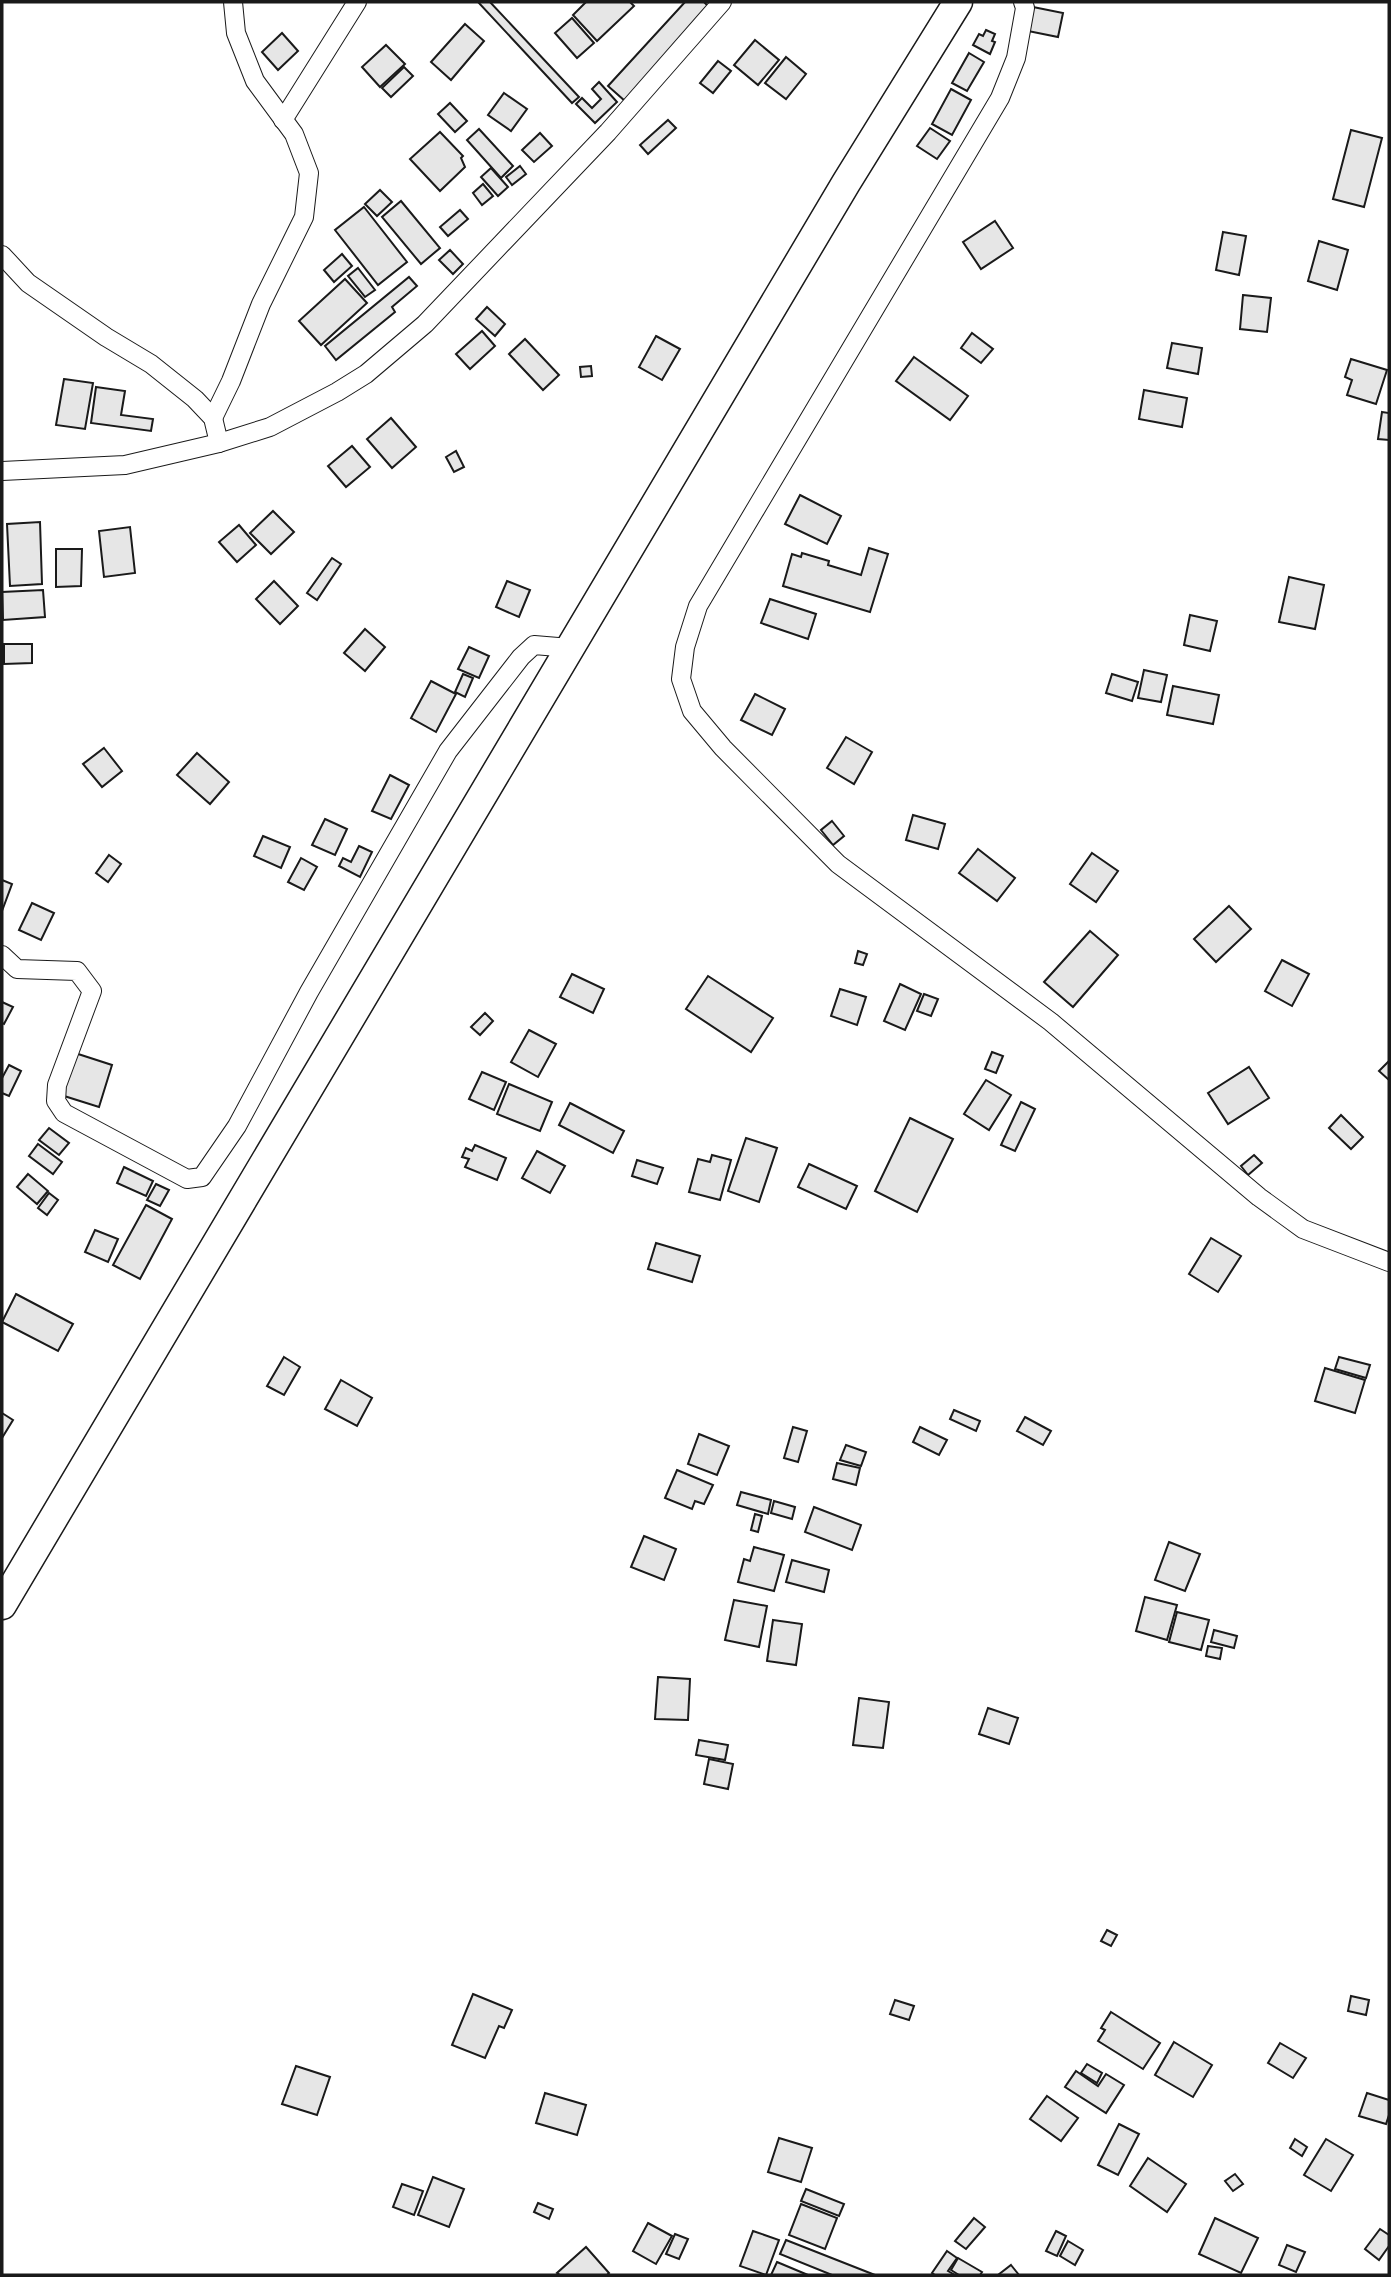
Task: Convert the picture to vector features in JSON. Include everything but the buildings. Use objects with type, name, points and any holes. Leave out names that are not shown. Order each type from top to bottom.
[{"type":"main road","points":[[2,1605],[846,183],[958,2]]},
{"type":"street","points":[[213,418],[231,381],[261,304],[304,217],[309,173],[294,134],[255,81],[236,33],[233,2]]},
{"type":"street","points":[[283,120],[357,2]]},
{"type":"street","points":[[2,471],[125,465],[219,443],[270,427],[366,374],[425,324],[608,132],[722,2]]},
{"type":"street","points":[[1023,2],[1025,8],[1017,58],[1000,98],[698,606],[685,647],[681,679],[692,710],[723,748],[838,864],[1051,1022],[1259,1197],[1303,1229],[1389,1262]]},
{"type":"street","points":[[2,255],[28,283],[167,375],[195,399],[213,418],[219,443]]},
{"type":"street","points":[[2,955],[17,970],[77,971],[92,991],[57,1085],[56,1101],[64,1113],[187,1179],[202,1177],[237,1126],[309,992],[447,751],[520,657],[534,645],[570,648]]}]
